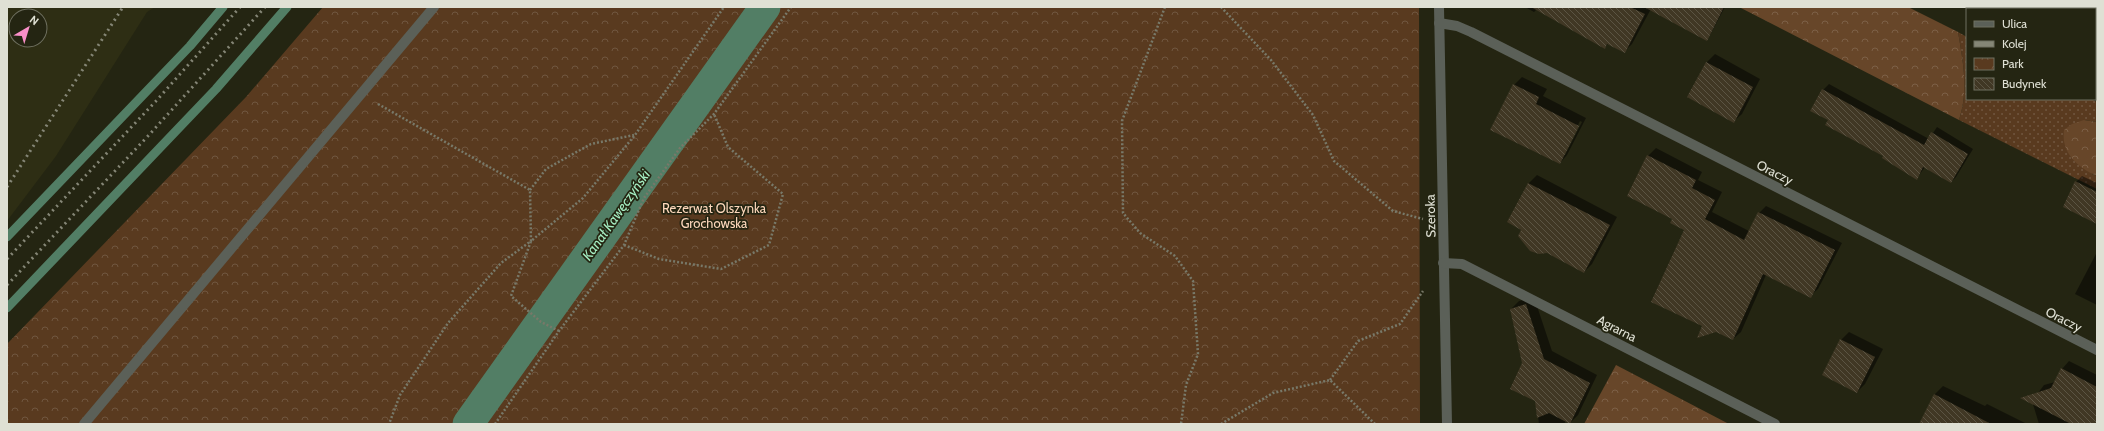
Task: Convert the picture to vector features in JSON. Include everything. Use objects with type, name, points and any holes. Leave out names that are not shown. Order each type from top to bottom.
[{"type":"street","points":[[84,424],[434,7]]},
{"type":"street","name":"Szeroka","points":[[1439,7],[1447,424]]},
{"type":"street","name":"Oraczy","points":[[1439,23],[1457,26],[1471,32],[2097,350]]},
{"type":"street","name":"Agrarna","points":[[1443,263],[1462,264],[1775,424]]},
{"type":"path","points":[[389,424],[400,395],[448,323],[501,263],[531,241],[583,198],[635,135],[724,7]]},
{"type":"path","points":[[495,424],[559,331],[624,245],[644,198],[680,148],[714,114],[791,7]]},
{"type":"path","points":[[1165,7],[1122,121],[1123,213],[1140,233],[1175,256],[1193,281],[1198,354],[1186,385],[1181,424]]},
{"type":"path","points":[[1220,7],[1271,60],[1313,115],[1334,161],[1394,211],[1422,218],[1425,225]]},
{"type":"path","points":[[360,94],[530,190]]},
{"type":"path","points":[[624,245],[659,259],[721,269],[769,245],[783,194],[728,147],[714,114]]},
{"type":"path","points":[[559,331],[540,322],[511,296],[531,241],[530,190],[546,169],[591,144],[635,135]]},
{"type":"path","points":[[1221,424],[1273,393],[1330,380],[1358,341],[1400,324],[1443,263]]},
{"type":"path","points":[[1330,380],[1375,424]]},
{"type":"shaded area","points":[[7,7],[155,7],[147,12],[56,156],[7,221]]},
{"type":"green space","name":"Rezerwat Olszynka Grochowska","points":[[323,7],[1419,7],[1420,424],[7,424],[7,344],[246,97]]},
{"type":"green space","points":[[1739,7],[1908,7],[1958,32],[1964,76],[1964,98],[1959,120]]},
{"type":"green space","points":[[2071,7],[2097,7],[2097,19],[2096,8]]},
{"type":"green space","points":[[1958,32],[1966,36],[1966,100],[2093,100],[2097,102],[2097,122],[2084,120],[2092,174],[2097,176],[2097,189],[1959,120],[1964,98],[1963,65]]},
{"type":"green space","points":[[2084,120],[2097,122],[2097,176],[2077,164],[2065,146],[2064,130],[2072,124]]},
{"type":"green space","points":[[1616,365],[1729,424],[1584,424]]},
{"type":"building","points":[[1531,7],[1630,7],[1645,14],[1625,53],[1607,44],[1605,49]]},
{"type":"building","points":[[1644,7],[1724,7],[1707,41]]},
{"type":"building","points":[[1706,62],[1753,87],[1734,123],[1687,97]]},
{"type":"building","points":[[1513,84],[1539,97],[1536,104],[1579,126],[1560,164],[1490,130]]},
{"type":"building","points":[[1822,89],[1924,145],[1931,132],[1968,154],[1951,183],[1923,167],[1917,180],[1882,158],[1883,156],[1825,125],[1828,120],[1810,111]]},
{"type":"building","points":[[1647,155],[1696,180],[1692,188],[1715,200],[1705,219],[1744,240],[1758,212],[1835,250],[1811,298],[1763,274],[1733,340],[1716,332],[1697,338],[1702,326],[1651,302],[1684,230],[1670,223],[1672,219],[1627,196]]},
{"type":"building","points":[[2075,181],[2097,192],[2097,224],[2063,207]]},
{"type":"building","points":[[1528,183],[1610,225],[1584,273],[1547,253],[1539,254],[1530,251],[1518,236],[1521,230],[1507,222]]},
{"type":"building","points":[[1526,304],[1544,359],[1590,383],[1570,424],[1549,413],[1537,418],[1535,401],[1510,389],[1522,363],[1510,309]]},
{"type":"building","points":[[1840,339],[1875,357],[1857,393],[1822,375]]},
{"type":"building","points":[[2061,368],[2097,387],[2097,424],[2071,424],[2020,398],[2051,388]]},
{"type":"building","points":[[1934,394],[1991,424],[1919,424]]},
{"type":"waterway","points":[[7,237],[190,46],[223,7]]},
{"type":"waterway","points":[[7,308],[216,89],[287,7]]},
{"type":"waterway","name":"Kanał Kawęczyński","points":[[468,424],[765,7]]},
{"type":"railway","points":[[7,187],[123,7]]},
{"type":"railway","points":[[7,259],[156,101],[240,7]]},
{"type":"railway","points":[[7,285],[148,136],[265,7]]}]
